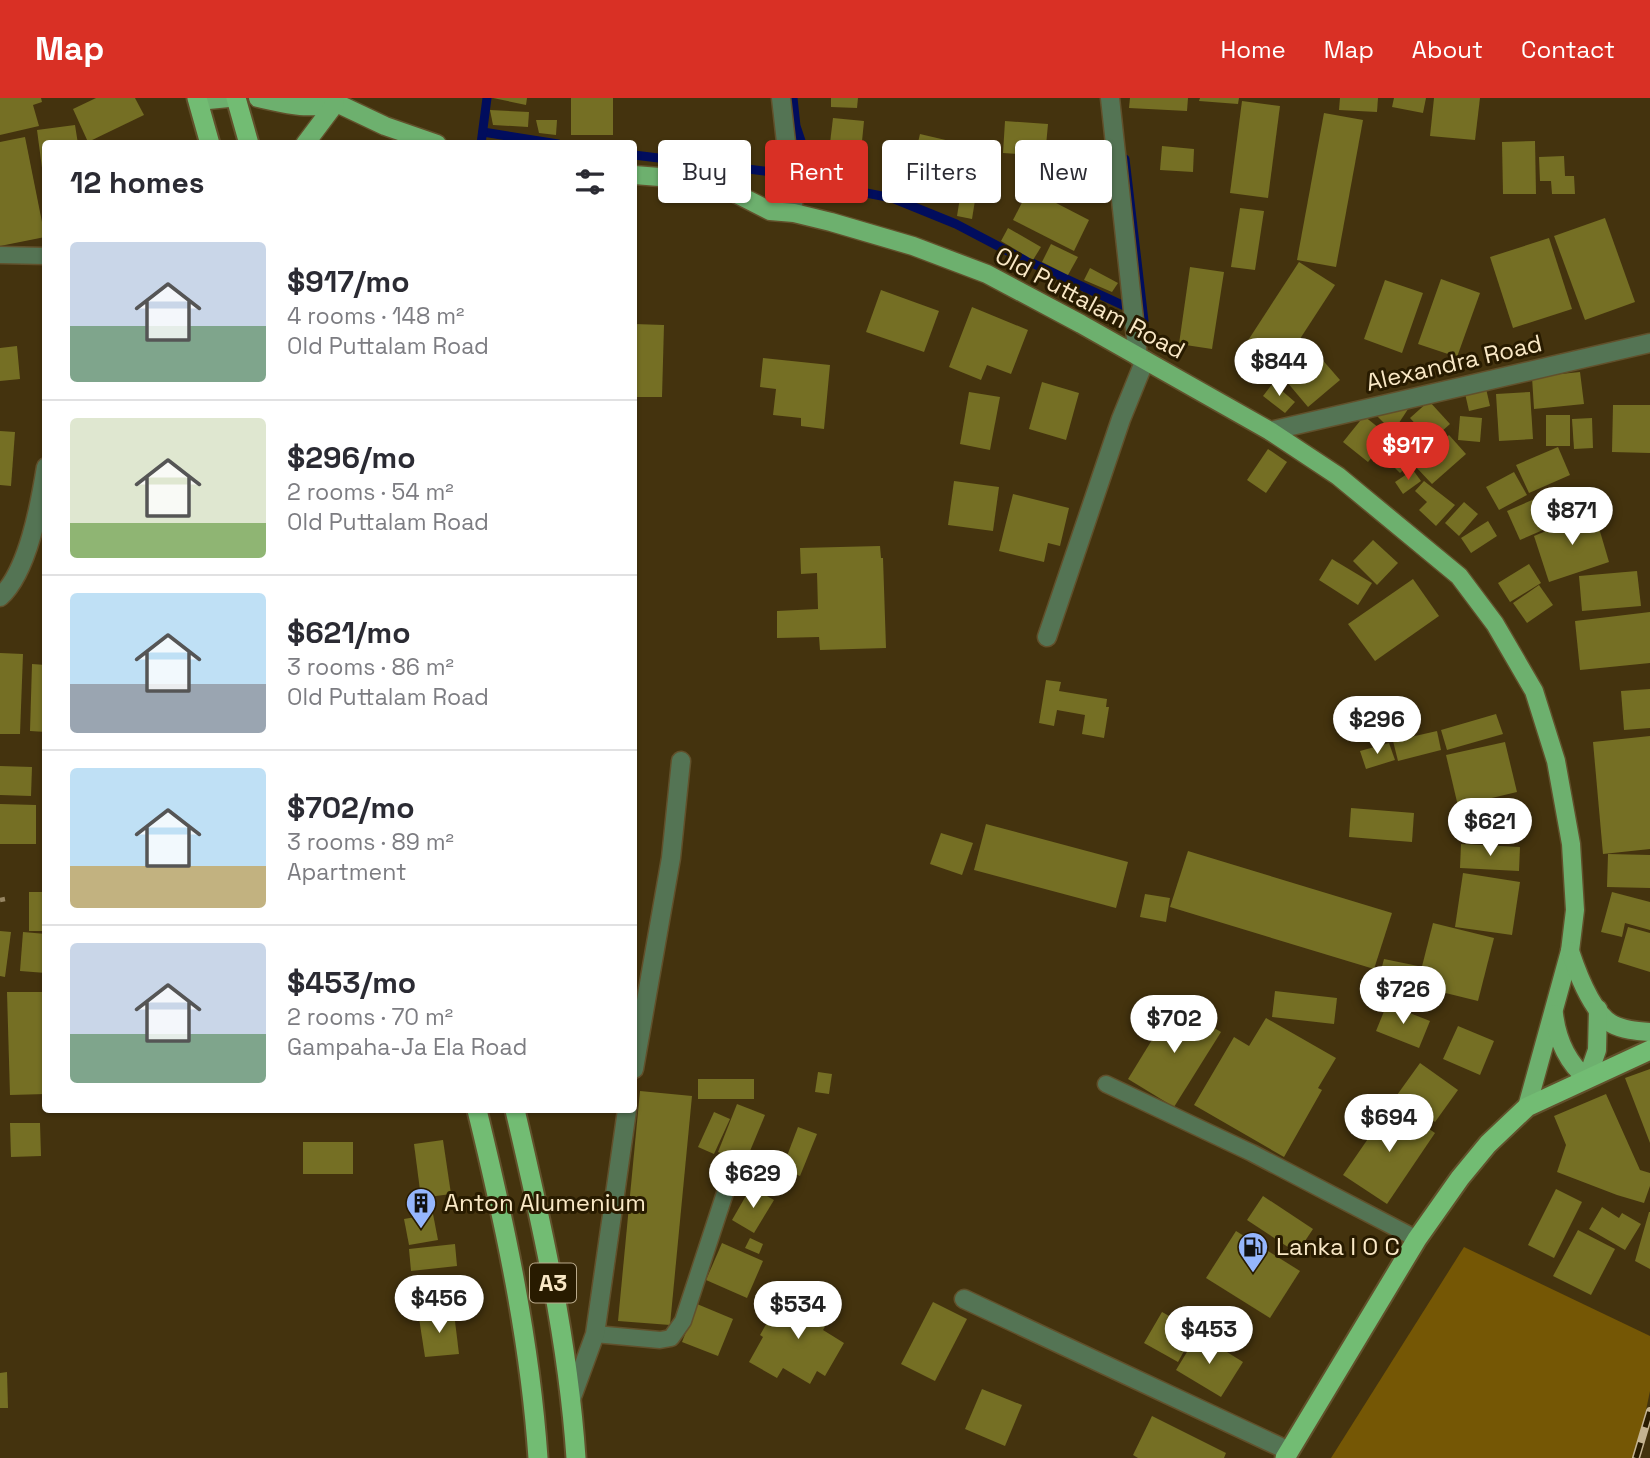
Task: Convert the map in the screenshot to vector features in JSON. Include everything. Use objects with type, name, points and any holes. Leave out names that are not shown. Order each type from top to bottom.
[{"type":"highway","points":[[236,98],[248,140]]},
{"type":"highway","points":[[197,100],[209,140]]},
{"type":"highway","points":[[1287,1455],[1418,1239],[1460,1178],[1488,1144],[1527,1107],[1650,1050]]},
{"type":"highway","name":"A3","points":[[478,1113],[504,1217],[535,1416],[538,1458]]},
{"type":"highway","name":"A3","points":[[516,1113],[546,1243],[572,1397],[576,1458]]},
{"type":"main road","points":[[197,100],[229,98]]},
{"type":"main road","points":[[258,98],[291,107],[312,107],[330,101],[384,126],[425,140]]},
{"type":"main road","points":[[307,140],[330,101]]},
{"type":"main road","name":"Old Puttalam Road","points":[[637,175],[711,181],[770,211],[794,212],[913,246],[987,274],[1270,431],[1338,476],[1459,576],[1495,624],[1535,691],[1556,761],[1571,844],[1575,910],[1570,951],[1527,1107]]},
{"type":"main road","points":[[1570,951],[1578,975],[1598,1009],[1610,1023],[1630,1030],[1650,1032]]},
{"type":"main road","points":[[1553,1010],[1565,1055],[1587,1079],[1597,1049],[1598,1009]]},
{"type":"street","points":[[782,98],[794,212]]},
{"type":"street","points":[[1047,637],[1141,358],[1110,98]]},
{"type":"street","name":"Alexandra Road","points":[[1270,431],[1650,343]]},
{"type":"street","points":[[0,597],[9,589],[30,536],[42,484]]},
{"type":"street","points":[[637,1052],[671,858],[681,761]]},
{"type":"street","points":[[572,1397],[595,1334],[627,1113]]},
{"type":"street","points":[[964,1299],[1287,1455]]},
{"type":"lane","points":[[0,255],[42,256]]},
{"type":"lane","points":[[1106,1084],[1252,1153],[1418,1239]]},
{"type":"lane","points":[[595,1334],[671,1338],[683,1321],[726,1190]]},
{"type":"shaded area","points":[[1464,1247],[1650,1336],[1650,1391],[1636,1458],[1331,1458]]},
{"type":"building","points":[[0,98],[41,98],[42,102],[33,105],[39,126],[0,135]]},
{"type":"building","points":[[96,98],[135,98],[144,115],[87,140],[73,109]]},
{"type":"building","points":[[493,98],[527,98],[526,105]]},
{"type":"building","points":[[571,98],[613,98],[613,135],[571,135]]},
{"type":"building","points":[[831,98],[858,98],[857,108],[831,107]]},
{"type":"building","points":[[1130,98],[1188,98],[1187,111],[1129,108]]},
{"type":"building","points":[[1200,98],[1239,98],[1238,104],[1199,101]]},
{"type":"building","points":[[1340,98],[1378,98],[1377,112],[1339,110]]},
{"type":"building","points":[[1394,98],[1426,98],[1423,113],[1392,107]]},
{"type":"building","points":[[1434,98],[1480,98],[1475,140],[1430,136]]},
{"type":"building","points":[[1242,101],[1280,106],[1268,198],[1230,193]]},
{"type":"building","points":[[490,110],[529,112],[528,127],[493,125]]},
{"type":"building","points":[[1324,113],[1363,120],[1336,267],[1297,260]]},
{"type":"building","points":[[833,118],[864,121],[862,140],[830,140]]},
{"type":"building","points":[[536,120],[557,120],[556,135],[539,133]]},
{"type":"building","points":[[1005,121],[1048,124],[1046,140],[1015,140],[1015,154],[1003,153]]},
{"type":"building","points":[[75,125],[77,140],[42,140],[42,168],[37,130]]},
{"type":"building","points":[[920,134],[946,140],[919,140]]},
{"type":"building","points":[[25,137],[42,222],[42,238],[0,246],[0,142]]},
{"type":"building","points":[[1535,141],[1536,194],[1503,194],[1502,142]]},
{"type":"building","points":[[1162,146],[1194,149],[1193,172],[1160,170]]},
{"type":"building","points":[[1564,156],[1565,176],[1574,176],[1575,194],[1552,194],[1551,181],[1540,181],[1539,157]]},
{"type":"building","points":[[959,203],[975,203],[972,219],[957,216]]},
{"type":"building","points":[[1022,203],[1056,203],[1089,220],[1074,251],[1013,220]]},
{"type":"building","points":[[1240,208],[1264,211],[1255,270],[1231,267]]},
{"type":"building","points":[[1605,218],[1635,302],[1585,320],[1554,236]]},
{"type":"building","points":[[1008,228],[1041,247],[1033,260],[1001,241]]},
{"type":"building","points":[[1549,238],[1572,309],[1513,328],[1490,257]]},
{"type":"building","points":[[1051,244],[1078,257],[1068,275],[1042,262]]},
{"type":"building","points":[[1299,262],[1335,285],[1283,365],[1247,342]]},
{"type":"building","points":[[1190,267],[1224,272],[1212,349],[1179,344]]},
{"type":"building","points":[[1090,268],[1118,283],[1112,292],[1084,280]]},
{"type":"building","points":[[1441,279],[1480,293],[1457,357],[1418,344]]},
{"type":"building","points":[[1385,280],[1423,293],[1402,353],[1364,339]]},
{"type":"building","points":[[881,290],[939,311],[924,352],[866,332]]},
{"type":"building","points":[[972,307],[1028,330],[1011,374],[987,365],[981,380],[949,367]]},
{"type":"building","points":[[637,324],[664,325],[662,397],[637,397]]},
{"type":"building","points":[[17,346],[20,379],[0,381],[0,348]]},
{"type":"building","points":[[1313,349],[1340,380],[1308,407],[1281,375]]},
{"type":"building","points":[[763,358],[830,365],[824,429],[801,426],[801,418],[773,415],[776,389],[760,387]]},
{"type":"building","points":[[1580,372],[1584,404],[1534,409],[1532,377]]},
{"type":"building","points":[[1042,382],[1079,393],[1066,440],[1029,429]]},
{"type":"building","points":[[1273,383],[1295,402],[1285,413],[1263,396]]},
{"type":"building","points":[[1485,384],[1490,406],[1469,411],[1464,389]]},
{"type":"building","points":[[969,392],[1000,397],[990,450],[960,444]]},
{"type":"building","points":[[1530,392],[1533,439],[1499,441],[1496,394]]},
{"type":"building","points":[[1429,401],[1450,424],[1431,441],[1410,418]]},
{"type":"building","points":[[1412,403],[1393,432],[1376,415]]},
{"type":"building","points":[[1613,405],[1650,405],[1650,453],[1612,452]]},
{"type":"building","points":[[1546,415],[1570,415],[1570,446],[1546,446]]},
{"type":"building","points":[[1364,416],[1389,436],[1368,462],[1343,442]]},
{"type":"building","points":[[1460,416],[1482,418],[1480,442],[1458,440]]},
{"type":"building","points":[[1592,418],[1593,448],[1574,449],[1572,419]]},
{"type":"building","points":[[1409,427],[1428,447],[1400,473],[1381,454]]},
{"type":"building","points":[[0,431],[15,432],[11,486],[0,485]]},
{"type":"building","points":[[1449,435],[1466,454],[1432,484],[1415,466]]},
{"type":"building","points":[[1558,447],[1570,475],[1529,493],[1516,465]]},
{"type":"building","points":[[1268,449],[1287,462],[1266,493],[1247,480]]},
{"type":"building","points":[[1413,470],[1421,481],[1403,494],[1395,482]]},
{"type":"building","points":[[1514,472],[1527,495],[1499,510],[1486,487]]},
{"type":"building","points":[[954,481],[999,487],[993,531],[948,525]]},
{"type":"building","points":[[1424,481],[1455,505],[1436,526],[1419,510],[1427,502],[1415,491]]},
{"type":"building","points":[[1562,487],[1575,516],[1520,540],[1507,511]]},
{"type":"building","points":[[1013,494],[1069,508],[1060,546],[1048,543],[1044,562],[999,551]]},
{"type":"building","points":[[1464,502],[1478,514],[1459,536],[1445,523]]},
{"type":"building","points":[[1594,511],[1609,562],[1549,582],[1534,536]]},
{"type":"building","points":[[1488,521],[1497,536],[1471,553],[1461,538]]},
{"type":"building","points":[[1373,540],[1398,563],[1377,585],[1353,561]]},
{"type":"building","points":[[880,546],[883,558],[886,648],[820,650],[819,637],[777,638],[777,611],[818,609],[817,573],[801,574],[800,548]]},
{"type":"building","points":[[1332,559],[1372,583],[1358,605],[1319,580]]},
{"type":"building","points":[[1529,564],[1541,583],[1510,602],[1498,583]]},
{"type":"building","points":[[1637,571],[1641,606],[1582,611],[1579,576]]},
{"type":"building","points":[[1413,579],[1439,616],[1375,661],[1348,624]]},
{"type":"building","points":[[1539,585],[1553,605],[1527,623],[1513,603]]},
{"type":"building","points":[[1650,612],[1650,663],[1580,670],[1575,621]]},
{"type":"building","points":[[0,653],[23,654],[20,734],[0,734]]},
{"type":"building","points":[[32,664],[42,665],[42,732],[30,731]]},
{"type":"building","points":[[1046,680],[1061,682],[1059,691],[1107,699],[1106,707],[1109,707],[1104,738],[1082,734],[1085,715],[1057,710],[1054,726],[1039,723]]},
{"type":"building","points":[[1650,689],[1650,728],[1624,730],[1621,691]]},
{"type":"building","points":[[1496,714],[1503,734],[1447,750],[1441,730]]},
{"type":"building","points":[[1437,731],[1441,750],[1398,761],[1393,741]]},
{"type":"building","points":[[1650,736],[1650,849],[1603,854],[1593,742]]},
{"type":"building","points":[[1505,742],[1517,792],[1458,806],[1446,755]]},
{"type":"building","points":[[1389,743],[1395,760],[1366,769],[1360,751]]},
{"type":"building","points":[[0,766],[32,767],[31,796],[0,795]]},
{"type":"building","points":[[0,804],[36,805],[36,844],[0,844]]},
{"type":"building","points":[[1520,804],[1521,836],[1464,838],[1463,806]]},
{"type":"building","points":[[1351,808],[1414,813],[1412,842],[1349,837]]},
{"type":"building","points":[[986,824],[1128,862],[1116,908],[974,870]]},
{"type":"building","points":[[941,833],[973,843],[962,875],[930,864]]},
{"type":"building","points":[[1461,844],[1520,847],[1519,871],[1460,868]]},
{"type":"building","points":[[1188,851],[1392,913],[1374,969],[1170,907]]},
{"type":"building","points":[[1608,854],[1650,855],[1650,888],[1607,887]]},
{"type":"building","points":[[1463,873],[1520,882],[1512,935],[1455,927]]},
{"type":"building","points":[[29,892],[42,892],[42,931],[29,931]]},
{"type":"building","points":[[1612,892],[1650,902],[1650,930],[1625,923],[1622,937],[1601,932]]},
{"type":"building","points":[[1145,894],[1170,898],[1166,922],[1140,917]]},
{"type":"building","points":[[1433,923],[1494,938],[1478,1001],[1417,986]]},
{"type":"building","points":[[1628,927],[1650,933],[1650,972],[1618,962]]},
{"type":"building","points":[[0,931],[11,932],[5,977],[0,976]]},
{"type":"building","points":[[23,932],[42,934],[42,973],[20,971]]},
{"type":"building","points":[[1384,959],[1418,966],[1413,990],[1378,982]]},
{"type":"building","points":[[1275,991],[1337,998],[1334,1024],[1272,1017]]},
{"type":"building","points":[[7,992],[42,992],[42,1094],[10,1095]]},
{"type":"building","points":[[1174,1004],[1221,1032],[1174,1107],[1128,1079]]},
{"type":"building","points":[[1387,1004],[1430,1021],[1419,1048],[1376,1031]]},
{"type":"building","points":[[1266,1018],[1336,1058],[1318,1088],[1322,1090],[1284,1157],[1194,1105],[1234,1037],[1249,1046]]},
{"type":"building","points":[[1458,1026],[1494,1041],[1480,1075],[1443,1059]]},
{"type":"building","points":[[1420,1063],[1458,1090],[1435,1122],[1397,1095]]},
{"type":"building","points":[[1650,1069],[1650,1143],[1625,1078]]},
{"type":"building","points":[[818,1072],[832,1074],[829,1094],[815,1092]]},
{"type":"building","points":[[698,1079],[754,1079],[754,1099],[698,1099]]},
{"type":"building","points":[[640,1091],[692,1096],[670,1325],[618,1321]]},
{"type":"building","points":[[1606,1094],[1640,1170],[1650,1173],[1650,1186],[1644,1203],[1557,1172],[1566,1145],[1554,1116]]},
{"type":"building","points":[[737,1104],[765,1115],[745,1163],[718,1152]]},
{"type":"building","points":[[1392,1104],[1435,1133],[1387,1204],[1343,1175]]},
{"type":"building","points":[[714,1112],[730,1119],[714,1154],[698,1147]]},
{"type":"building","points":[[10,1123],[40,1123],[41,1156],[11,1157]]},
{"type":"building","points":[[798,1127],[817,1134],[800,1176],[782,1169]]},
{"type":"building","points":[[443,1140],[451,1194],[421,1198],[414,1144]]},
{"type":"building","points":[[303,1142],[353,1142],[353,1174],[303,1174]]},
{"type":"building","points":[[751,1187],[774,1200],[754,1233],[732,1220]]},
{"type":"building","points":[[1556,1189],[1582,1202],[1554,1258],[1528,1245]]},
{"type":"building","points":[[1263,1196],[1313,1229],[1297,1253],[1247,1220]]},
{"type":"building","points":[[1602,1207],[1619,1218],[1622,1213],[1641,1224],[1625,1250],[1589,1229]]},
{"type":"building","points":[[1650,1212],[1650,1269],[1635,1261]]},
{"type":"building","name":"Anton Alumenium","points":[[433,1214],[438,1240],[409,1245],[404,1219]]},
{"type":"building","points":[[1578,1230],[1615,1249],[1591,1295],[1553,1276]]},
{"type":"building","name":"Lanka I O C","points":[[1236,1231],[1300,1271],[1270,1318],[1206,1278]]},
{"type":"building","points":[[750,1238],[763,1244],[759,1254],[745,1248]]},
{"type":"building","points":[[722,1243],[763,1261],[747,1298],[706,1280]]},
{"type":"building","points":[[455,1244],[457,1266],[411,1271],[409,1249]]},
{"type":"building","points":[[454,1275],[457,1307],[419,1310],[416,1279]]},
{"type":"building","points":[[802,1292],[834,1311],[823,1330],[844,1343],[825,1376],[817,1371],[810,1384],[783,1368],[777,1378],[749,1362],[778,1303],[791,1310]]},
{"type":"building","points":[[933,1302],[967,1319],[935,1381],[901,1364]]},
{"type":"building","points":[[697,1304],[733,1319],[718,1356],[682,1342]]},
{"type":"building","points":[[1162,1312],[1191,1328],[1185,1340],[1189,1342],[1178,1362],[1144,1343]]},
{"type":"building","points":[[454,1313],[459,1354],[425,1357],[419,1318]]},
{"type":"building","points":[[1198,1334],[1243,1362],[1221,1397],[1176,1370]]},
{"type":"building","points":[[7,1372],[8,1408],[0,1408],[0,1373]]},
{"type":"building","points":[[982,1389],[1022,1405],[1005,1446],[965,1429]]},
{"type":"building","points":[[1152,1416],[1226,1453],[1224,1458],[1138,1458],[1133,1455]]},
{"type":"waterway","points":[[482,140],[487,98]]},
{"type":"waterway","points":[[793,98],[801,140]]},
{"type":"waterway","points":[[483,132],[533,140]]},
{"type":"waterway","points":[[637,155],[765,171]]},
{"type":"waterway","points":[[868,193],[892,198],[956,224],[1017,256],[1133,310],[1144,321],[1125,159]]},
{"type":"railway","points":[[1636,1458],[1650,1411]]},
{"type":"place","name":"Anton Alumenium","points":[[421,1230]]},
{"type":"place","name":"Lanka I O C","points":[[1253,1274]]}]
